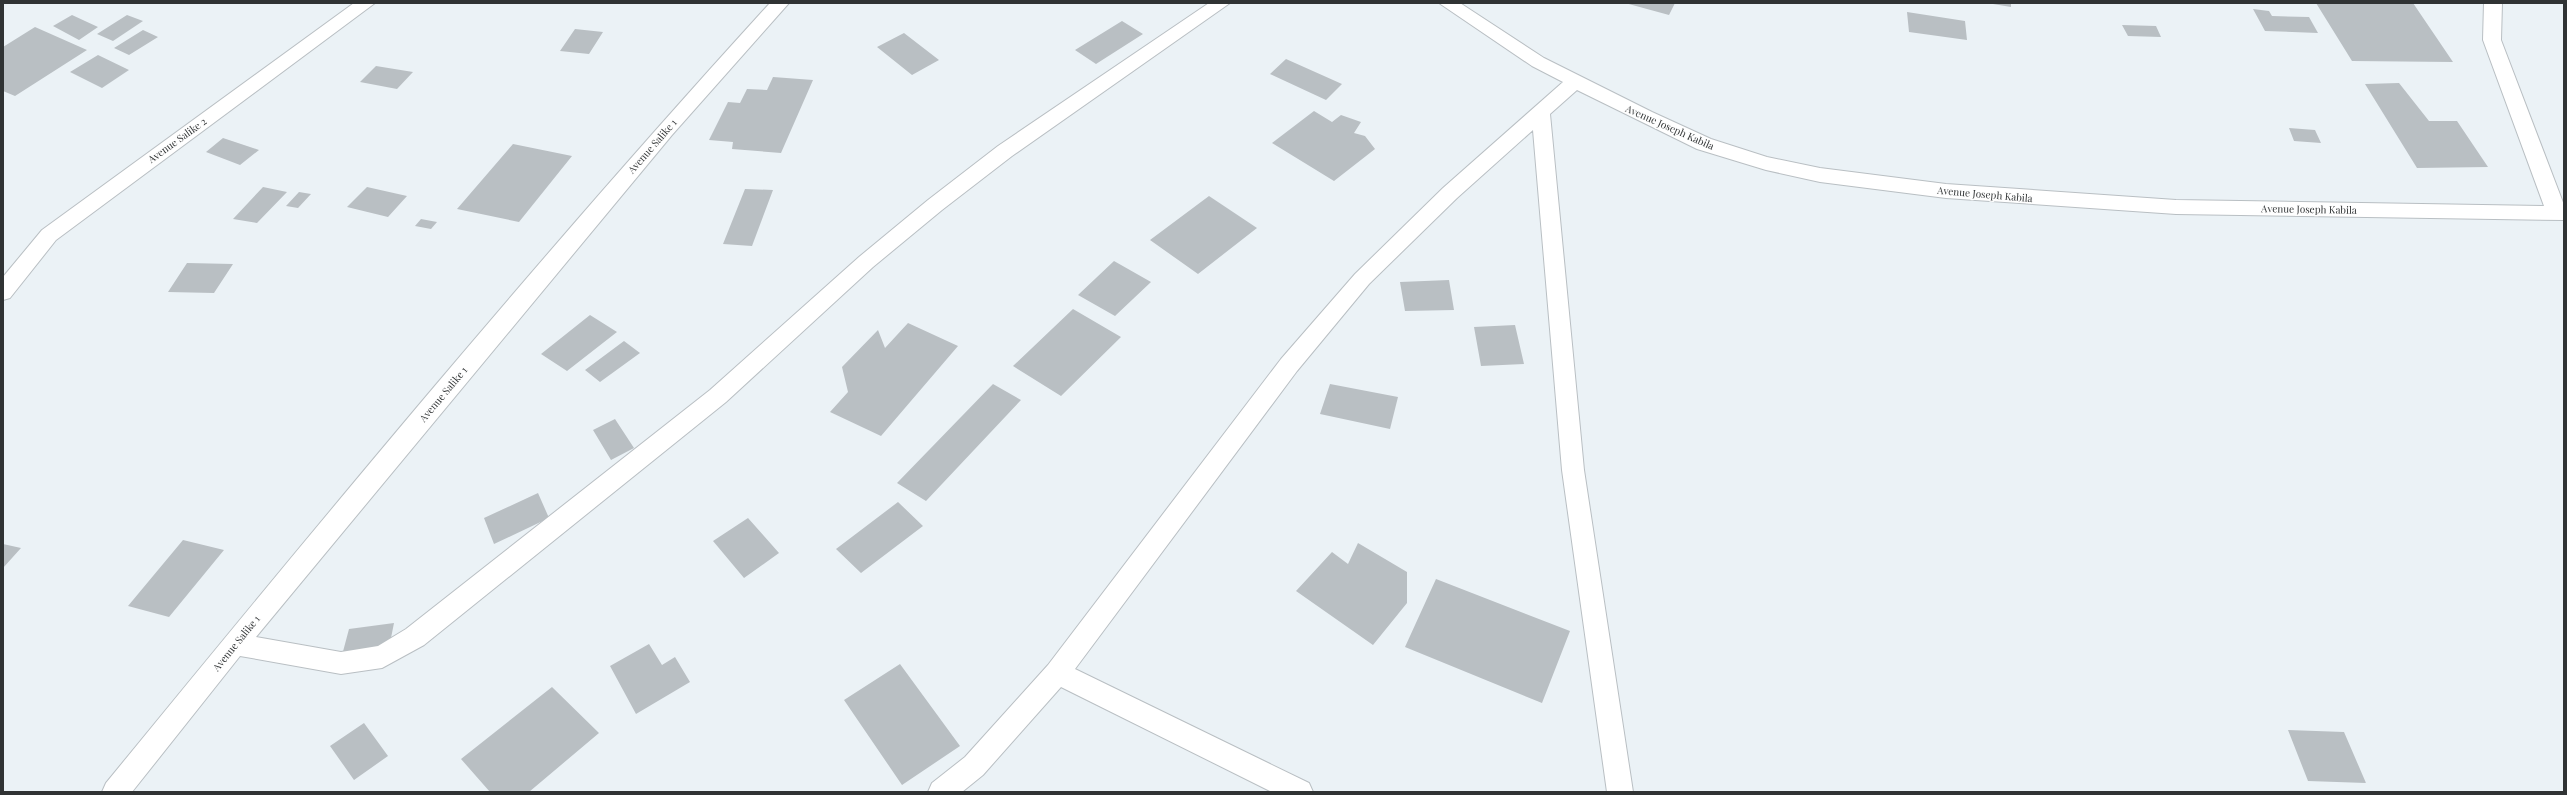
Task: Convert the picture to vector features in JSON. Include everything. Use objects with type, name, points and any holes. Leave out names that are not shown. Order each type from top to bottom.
[{"type":"street","name":"Avenue Salike 2","points":[[3,292],[49,235],[366,3]]},
{"type":"street","name":"Avenue Salike 1","points":[[115,792],[235,644],[665,130],[780,3]]},
{"type":"street","points":[[235,644],[341,663],[382,657],[415,637],[718,396],[866,262],[935,205],[1005,151],[1221,3]]},
{"type":"street","name":"Avenue Joseph Kabila","points":[[1448,3],[1538,62],[1575,82],[1704,144],[1766,163],[1820,175],[1946,191],[2160,206],[2561,213]]},
{"type":"street","points":[[2493,3],[2492,40],[2561,213]]},
{"type":"street","points":[[941,792],[974,766],[1057,673],[1289,364],[1362,279],[1450,193],[1541,114],[1575,82]]},
{"type":"street","points":[[1541,114],[1573,470],[1620,792]]},
{"type":"street","points":[[1057,673],[1300,792]]},
{"type":"building","points":[[1625,3],[1675,3],[1669,15]]},
{"type":"building","points":[[2011,3],[2011,7],[1993,4]]},
{"type":"building","points":[[2316,3],[2413,3],[2453,62],[2352,61]]},
{"type":"building","points":[[2253,9],[2269,11],[2272,16],[2309,17],[2318,33],[2265,31]]},
{"type":"building","points":[[1907,12],[1965,21],[1967,40],[1909,32]]},
{"type":"building","points":[[72,15],[98,27],[79,40],[53,26]]},
{"type":"building","points":[[127,15],[143,21],[113,41],[97,34]]},
{"type":"building","points":[[1122,21],[1143,34],[1096,64],[1075,50]]},
{"type":"building","points":[[2122,25],[2156,26],[2161,37],[2128,36]]},
{"type":"building","points":[[35,27],[87,50],[15,96],[3,91],[3,47]]},
{"type":"building","points":[[575,29],[603,32],[589,54],[560,51]]},
{"type":"building","points":[[143,30],[158,37],[129,55],[114,48]]},
{"type":"building","points":[[904,33],[939,60],[912,75],[877,47]]},
{"type":"building","points":[[98,55],[129,70],[102,88],[70,72]]},
{"type":"building","points":[[1286,59],[1342,84],[1326,100],[1270,74]]},
{"type":"building","points":[[376,66],[413,72],[397,89],[360,82]]},
{"type":"building","points":[[773,77],[813,80],[781,153],[732,149],[733,142],[709,140],[728,102],[740,103],[747,89],[767,90]]},
{"type":"building","points":[[2399,83],[2429,121],[2457,121],[2488,167],[2417,168],[2365,84]]},
{"type":"building","points":[[1314,111],[1332,122],[1341,115],[1361,122],[1354,133],[1365,136],[1375,149],[1334,181],[1272,143]]},
{"type":"building","points":[[2289,128],[2315,130],[2321,143],[2294,141]]},
{"type":"building","points":[[223,138],[259,150],[240,165],[206,152]]},
{"type":"building","points":[[513,144],[572,156],[519,222],[457,209]]},
{"type":"building","points":[[263,187],[287,192],[257,223],[233,219]]},
{"type":"building","points":[[367,187],[407,196],[388,217],[347,207]]},
{"type":"building","points":[[745,189],[773,190],[752,246],[723,244]]},
{"type":"building","points":[[299,192],[311,194],[298,208],[286,206]]},
{"type":"building","points":[[1209,196],[1257,228],[1198,274],[1150,240]]},
{"type":"building","points":[[421,219],[437,222],[431,229],[415,226]]},
{"type":"building","points":[[1114,261],[1151,282],[1115,316],[1078,295]]},
{"type":"building","points":[[187,263],[233,264],[214,293],[168,292]]},
{"type":"building","points":[[1449,280],[1454,310],[1405,311],[1400,282]]},
{"type":"building","points":[[1073,309],[1121,337],[1061,396],[1013,366]]},
{"type":"building","points":[[590,315],[617,332],[567,371],[541,354]]},
{"type":"building","points":[[908,323],[958,346],[881,436],[830,412],[848,392],[842,367],[878,330],[885,348]]},
{"type":"building","points":[[1515,325],[1524,364],[1481,366],[1474,327]]},
{"type":"building","points":[[624,341],[640,353],[600,382],[585,370]]},
{"type":"building","points":[[993,384],[1021,400],[926,501],[897,483]]},
{"type":"building","points":[[1330,384],[1398,397],[1390,429],[1320,414]]},
{"type":"building","points":[[615,419],[634,448],[611,460],[593,430]]},
{"type":"building","points":[[538,493],[549,518],[494,544],[484,518]]},
{"type":"building","points":[[898,502],[923,526],[861,573],[836,549]]},
{"type":"building","points":[[748,518],[779,553],[744,578],[713,541]]},
{"type":"building","points":[[183,540],[224,550],[169,617],[128,606]]},
{"type":"building","points":[[1358,543],[1407,572],[1407,603],[1373,645],[1296,591],[1332,552],[1348,564]]},
{"type":"building","points":[[3,544],[21,548],[3,568]]},
{"type":"building","points":[[1436,579],[1570,631],[1542,703],[1405,647]]},
{"type":"building","points":[[394,623],[388,653],[341,659],[349,629]]},
{"type":"building","points":[[649,644],[662,665],[675,657],[690,682],[636,714],[610,666]]},
{"type":"building","points":[[900,664],[960,746],[902,785],[844,700]]},
{"type":"building","points":[[552,687],[599,733],[529,792],[490,792],[461,759]]},
{"type":"building","points":[[364,723],[388,756],[354,780],[330,746]]},
{"type":"building","points":[[2288,730],[2344,732],[2366,783],[2308,781]]}]
